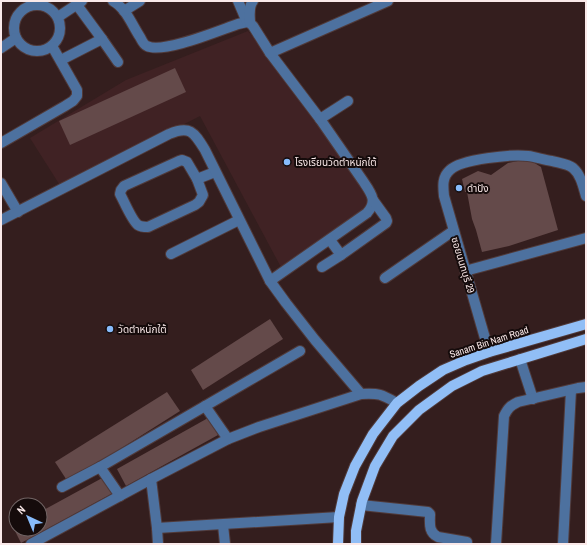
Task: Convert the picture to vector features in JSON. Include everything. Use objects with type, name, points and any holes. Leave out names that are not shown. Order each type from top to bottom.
[{"type":"main road","name":"Sanam Bin Nam Road","points":[[338,544],[339,517],[344,494],[355,466],[373,434],[397,403],[443,370],[466,360],[586,324]]},
{"type":"main road","points":[[356,544],[356,531],[361,505],[375,466],[393,436],[419,410],[452,386],[482,371],[586,339]]},
{"type":"street","points":[[113,1],[124,11],[141,40],[149,47],[157,48],[172,46],[238,24],[248,23]]},
{"type":"street","points":[[124,11],[140,1]]},
{"type":"street","points":[[238,1],[248,23],[320,119],[370,191],[373,200],[387,221],[386,223],[270,281]]},
{"type":"street","points":[[248,23],[250,4],[253,1]]},
{"type":"street","points":[[270,53],[388,1]]},
{"type":"street","points":[[58,18],[79,3],[118,62]]},
{"type":"street","points":[[32,5],[42,5],[52,10],[58,18],[60,27],[58,38],[52,46],[43,51],[32,51],[23,46],[16,38],[14,28],[16,18],[22,10],[32,5]]},
{"type":"street","points":[[1,48],[16,38]]},
{"type":"street","points":[[61,60],[102,39]]},
{"type":"street","points":[[1,143],[65,106],[73,101],[77,96],[77,90],[52,46]]},
{"type":"street","points":[[320,119],[348,101]]},
{"type":"street","points":[[1,220],[169,134],[180,130],[188,130],[200,141],[205,150],[270,281],[305,328],[361,394]]},
{"type":"street","name":"ซอยนนทบุรี 29","points":[[489,352],[444,196],[443,185],[445,176],[450,169],[471,161],[502,157],[527,156],[572,167],[581,180],[586,196]]},
{"type":"street","points":[[182,160],[187,162],[191,167],[197,179],[203,195],[199,202],[148,227],[137,224],[120,194],[124,186],[182,160]]},
{"type":"street","points":[[197,179],[215,172]]},
{"type":"street","points":[[1,183],[18,212]]},
{"type":"street","points":[[322,267],[335,248],[367,213],[373,205],[373,200]]},
{"type":"street","points":[[171,254],[239,220]]},
{"type":"street","points":[[385,278],[453,231]]},
{"type":"street","points":[[465,271],[586,238]]},
{"type":"street","points":[[62,487],[300,351]]},
{"type":"street","points":[[520,359],[533,399]]},
{"type":"street","points":[[496,544],[504,416],[507,410],[510,406],[518,402],[586,387]]},
{"type":"street","points":[[563,544],[571,390]]},
{"type":"street","points":[[31,544],[228,439],[259,427],[361,394],[374,393],[384,395],[397,403]]},
{"type":"street","points":[[205,406],[228,439]]},
{"type":"street","points":[[100,466],[120,496]]},
{"type":"street","points":[[152,479],[158,544]]},
{"type":"street","points":[[361,505],[428,512],[430,514],[431,532],[433,535],[468,542]]},
{"type":"street","points":[[157,528],[339,517]]},
{"type":"street","points":[[223,524],[225,544]]},
{"type":"shaded area","name":"โรงเรียนวัดตำหนักใต้","points":[[248,31],[287,75],[372,193],[373,206],[282,269],[200,116],[61,187],[30,138],[126,80]]},
{"type":"building","points":[[175,68],[186,92],[70,145],[59,121]]},
{"type":"building","points":[[528,159],[541,167],[558,230],[509,246],[482,252],[472,219],[467,192],[465,192],[462,179],[478,171],[491,175],[508,163]]},
{"type":"building","points":[[270,319],[283,339],[203,390],[191,370]]},
{"type":"building","points":[[167,392],[180,411],[68,482],[55,462]]},
{"type":"building","points":[[208,418],[218,435],[126,486],[117,469]]},
{"type":"building","points":[[104,477],[113,493],[48,528],[48,508]]},
{"type":"building","points":[[18,537],[32,537],[21,543]]},
{"type":"place","name":"โรงเรียนวัดตำหนักใต้","points":[[287,162]]},
{"type":"place","name":"ดำปัง","points":[[459,188]]},
{"type":"place","name":"วัดตำหนักใต้","points":[[110,329]]}]
